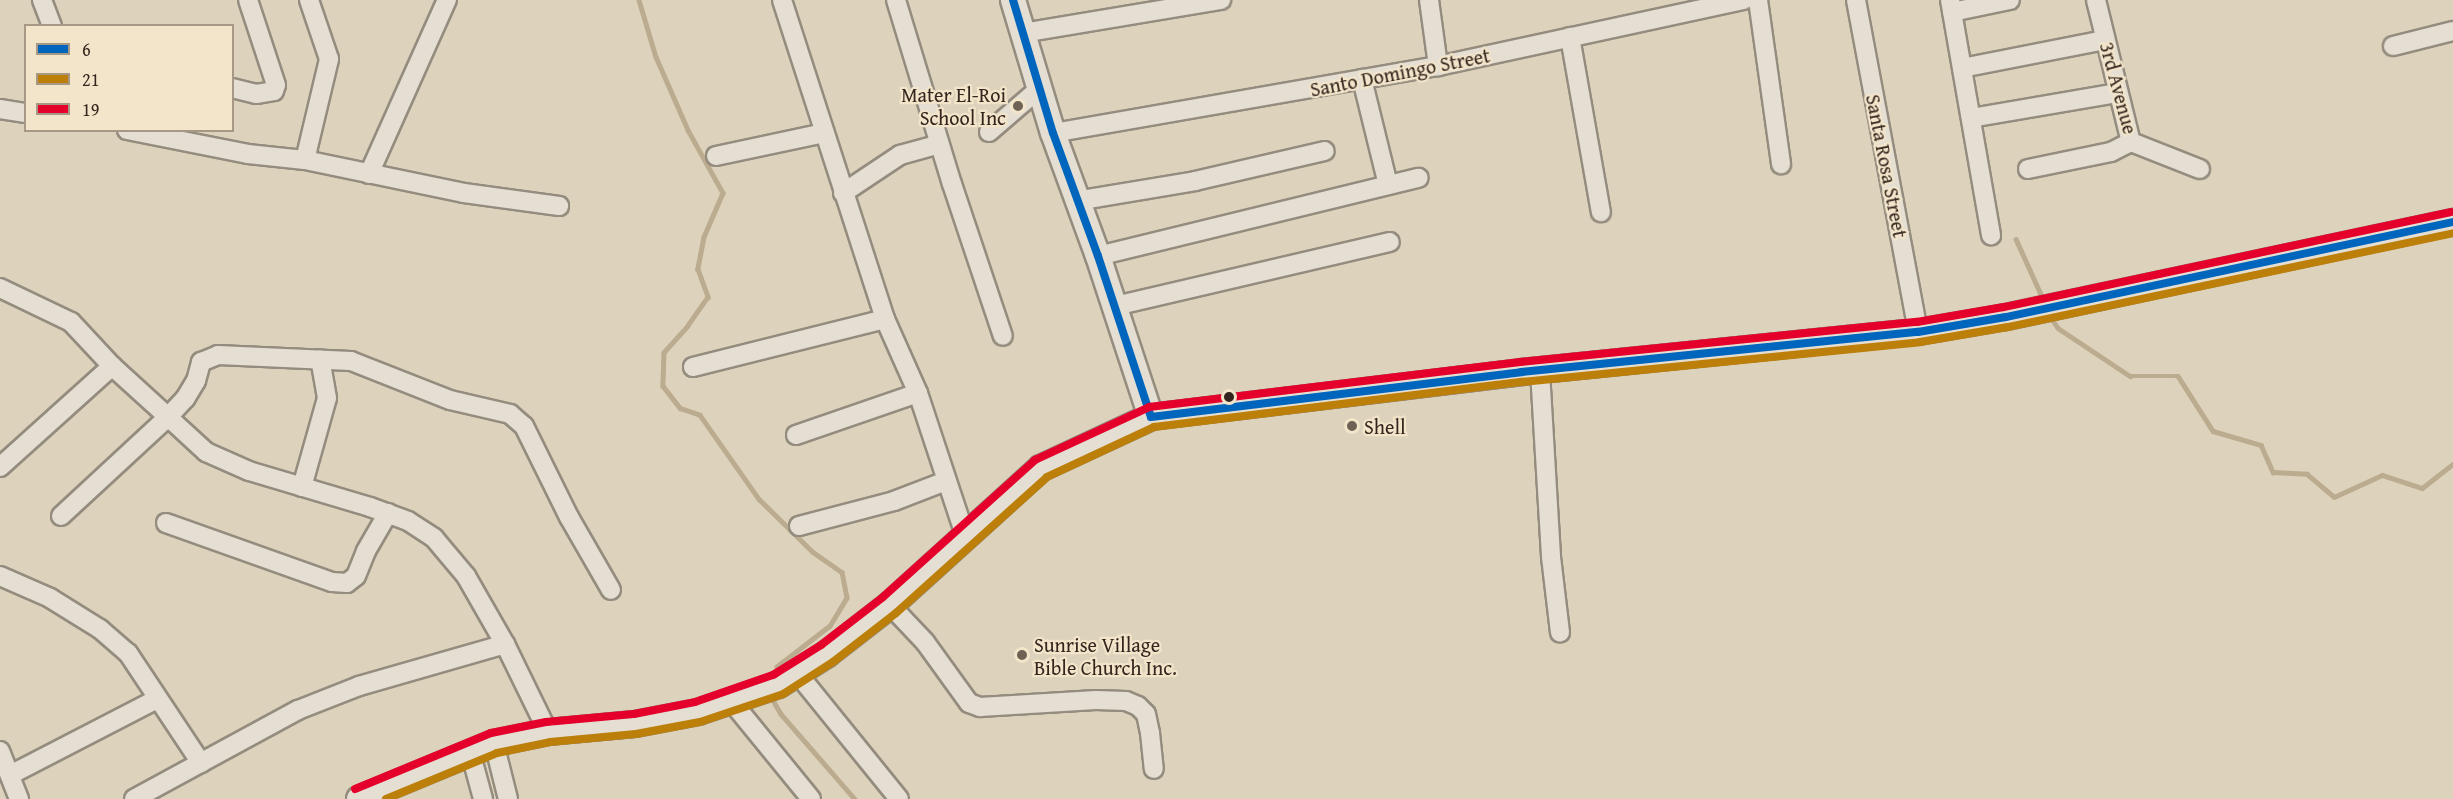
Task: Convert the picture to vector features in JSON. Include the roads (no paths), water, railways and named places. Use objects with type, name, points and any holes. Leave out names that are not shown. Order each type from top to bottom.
[{"type":"main road","points":[[1013,0],[1053,133],[1098,256],[1151,417]]},
{"type":"main road","points":[[358,799],[494,743],[549,732],[635,724],[698,712],[755,694],[787,679],[827,654],[890,605],[1041,468],[1151,417],[1540,371],[1918,332],[2006,317],[2453,222]]},
{"type":"street","points":[[42,0],[51,24]]},
{"type":"street","points":[[234,88],[256,94],[274,91],[276,85],[248,0]]},
{"type":"street","points":[[305,160],[329,59],[309,0]]},
{"type":"street","points":[[369,174],[447,0]]},
{"type":"street","points":[[782,0],[885,319],[918,393],[966,538]]},
{"type":"street","points":[[896,0],[1003,336]]},
{"type":"street","points":[[1023,33],[1221,0]]},
{"type":"street","points":[[1429,0],[1438,66]]},
{"type":"street","name":"Santo Domingo Street","points":[[1053,133],[1307,91],[1438,66],[1744,0]]},
{"type":"street","points":[[1758,0],[1781,164]]},
{"type":"street","name":"Santa Rosa Street","points":[[1856,0],[1918,332]]},
{"type":"street","points":[[1991,235],[1951,6],[2010,0]]},
{"type":"street","name":"3rd Avenue","points":[[2096,0],[2131,142],[2200,169]]},
{"type":"street","points":[[2393,46],[2453,31]]},
{"type":"street","points":[[1570,37],[1601,212]]},
{"type":"street","points":[[1962,68],[2105,39]]},
{"type":"street","points":[[1362,79],[1388,185]]},
{"type":"street","points":[[989,132],[1040,88]]},
{"type":"street","points":[[1971,118],[2118,93]]},
{"type":"street","points":[[0,108],[24,113]]},
{"type":"street","points":[[137,132],[248,154],[305,160],[465,193],[559,206]]},
{"type":"street","points":[[716,156],[824,133]]},
{"type":"street","points":[[2028,169],[2111,152],[2131,142]]},
{"type":"street","points":[[843,193],[900,155],[940,144]]},
{"type":"street","points":[[1076,201],[1195,181],[1325,151]]},
{"type":"street","points":[[1098,256],[1419,178]]},
{"type":"street","points":[[1115,306],[1390,242]]},
{"type":"street","points":[[0,288],[71,322],[112,366],[206,452],[249,471],[388,513],[408,521],[434,538],[466,576],[505,644],[549,732]]},
{"type":"street","points":[[693,367],[885,319]]},
{"type":"street","points":[[61,516],[185,399],[196,381],[201,362],[206,358],[218,355],[351,361],[450,400],[510,414],[524,426],[569,517],[612,590]]},
{"type":"street","points":[[302,487],[327,398],[320,360]]},
{"type":"street","points":[[0,467],[112,366]]},
{"type":"street","points":[[1540,371],[1551,557],[1560,633]]},
{"type":"street","points":[[796,435],[918,393]]},
{"type":"street","points":[[799,526],[894,501],[946,481]]},
{"type":"street","points":[[166,523],[332,582],[347,583],[356,576],[366,551],[388,513]]},
{"type":"street","points":[[0,576],[50,598],[100,628],[128,653],[201,763]]},
{"type":"street","points":[[890,605],[924,642],[969,703],[980,707],[1106,700],[1126,701],[1138,706],[1146,714],[1154,769]]},
{"type":"street","points":[[134,799],[298,710],[359,686],[505,644]]},
{"type":"street","points":[[787,679],[899,799]]},
{"type":"street","points":[[10,775],[157,699]]},
{"type":"street","points":[[732,702],[811,799]]},
{"type":"street","points":[[494,743],[508,799]]},
{"type":"street","points":[[0,751],[19,799]]},
{"type":"street","points":[[470,752],[483,799]]},
{"type":"waterway","points":[[639,0],[656,57],[688,130],[723,193],[704,237],[698,269],[708,297],[688,326],[664,353],[663,386],[680,408],[700,415],[759,499],[813,552],[842,572],[847,598],[830,626],[777,667]]},
{"type":"waterway","points":[[2016,239],[2044,301]]},
{"type":"waterway","points":[[2049,315],[2058,328],[2130,376],[2178,376],[2213,431],[2261,445],[2273,472],[2307,474],[2334,497],[2382,475],[2422,488],[2453,464]]},
{"type":"waterway","points":[[770,695],[781,714],[855,799]]},
{"type":"place","name":"Mater El-Roi School Inc","points":[[1018,106]]},
{"type":"place","name":"Shell","points":[[1352,426]]},
{"type":"place","name":"Sunrise Village Bible Church Inc.","points":[[1022,655]]}]
